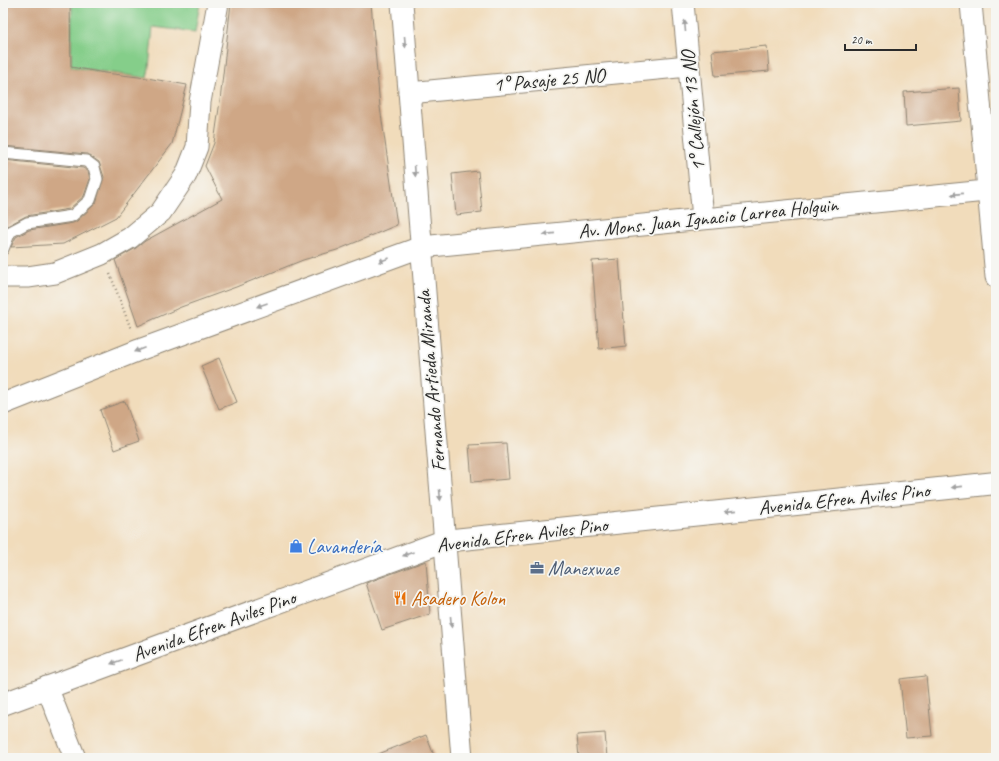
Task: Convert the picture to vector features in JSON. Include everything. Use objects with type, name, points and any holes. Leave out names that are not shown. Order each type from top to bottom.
[{"type":"street","points":[[3,278],[28,277],[55,273],[102,254],[130,238],[161,212],[186,175],[197,147],[200,102],[218,3]]},
{"type":"street","name":"Fernando Artieda Miranda","points":[[402,3],[420,247],[462,758]]},
{"type":"street","name":"1° Callejón 13 NO","points":[[683,3],[703,218]]},
{"type":"street","points":[[971,3],[992,190],[996,277]]},
{"type":"street","name":"1° Pasaje 25 NO","points":[[409,93],[688,66]]},
{"type":"street","name":"Av. Mons. Juan Ignacio Larrea Holguin","points":[[3,404],[140,350],[420,247],[992,190]]},
{"type":"street","name":"Avenida Efren Aviles Pino","points":[[3,704],[444,541],[996,483]]},
{"type":"street","points":[[47,687],[75,758]]},
{"type":"lane","points":[[3,153],[86,161],[94,167],[97,179],[90,200],[72,216],[28,223],[10,232],[3,249]]},
{"type":"path","points":[[102,254],[140,350]]},
{"type":"green space","points":[[72,3],[200,3],[195,32],[153,27],[147,78],[71,67]]},
{"type":"building","points":[[3,3],[70,3],[71,67],[187,85],[172,144],[116,217],[63,244],[11,247],[16,237],[29,230],[73,223],[77,221],[96,203],[104,177],[99,162],[87,154],[3,146]]},
{"type":"building","points":[[231,3],[371,3],[380,107],[397,225],[337,250],[303,260],[181,307],[138,326],[115,260],[145,241],[222,199],[205,166],[214,143]]},
{"type":"building","points":[[767,46],[769,71],[715,76],[712,51]]},
{"type":"building","points":[[959,88],[961,121],[906,126],[904,92]]},
{"type":"building","points":[[3,160],[83,168],[88,171],[90,179],[84,196],[69,209],[26,216],[7,226],[3,231]]},
{"type":"building","points":[[478,171],[482,212],[456,215],[452,174]]},
{"type":"building","points":[[619,259],[626,346],[599,349],[592,261]]},
{"type":"building","points":[[219,358],[237,402],[219,409],[201,366]]},
{"type":"building","points":[[125,401],[139,441],[114,450],[100,410]]},
{"type":"building","points":[[506,443],[509,479],[472,482],[469,445]]},
{"type":"building","name":"Asadero Kolon","points":[[426,561],[430,614],[382,630],[366,583]]},
{"type":"building","points":[[926,676],[932,736],[906,738],[900,679]]},
{"type":"building","points":[[605,733],[607,758],[579,758],[577,735]]},
{"type":"building","points":[[426,735],[435,758],[371,758],[371,757]]},
{"type":"place","name":"Lavandería","points":[[296,546]]},
{"type":"place","name":"Manexwae","points":[[537,568]]},
{"type":"place","name":"Asadero Kolon","points":[[400,598]]}]
